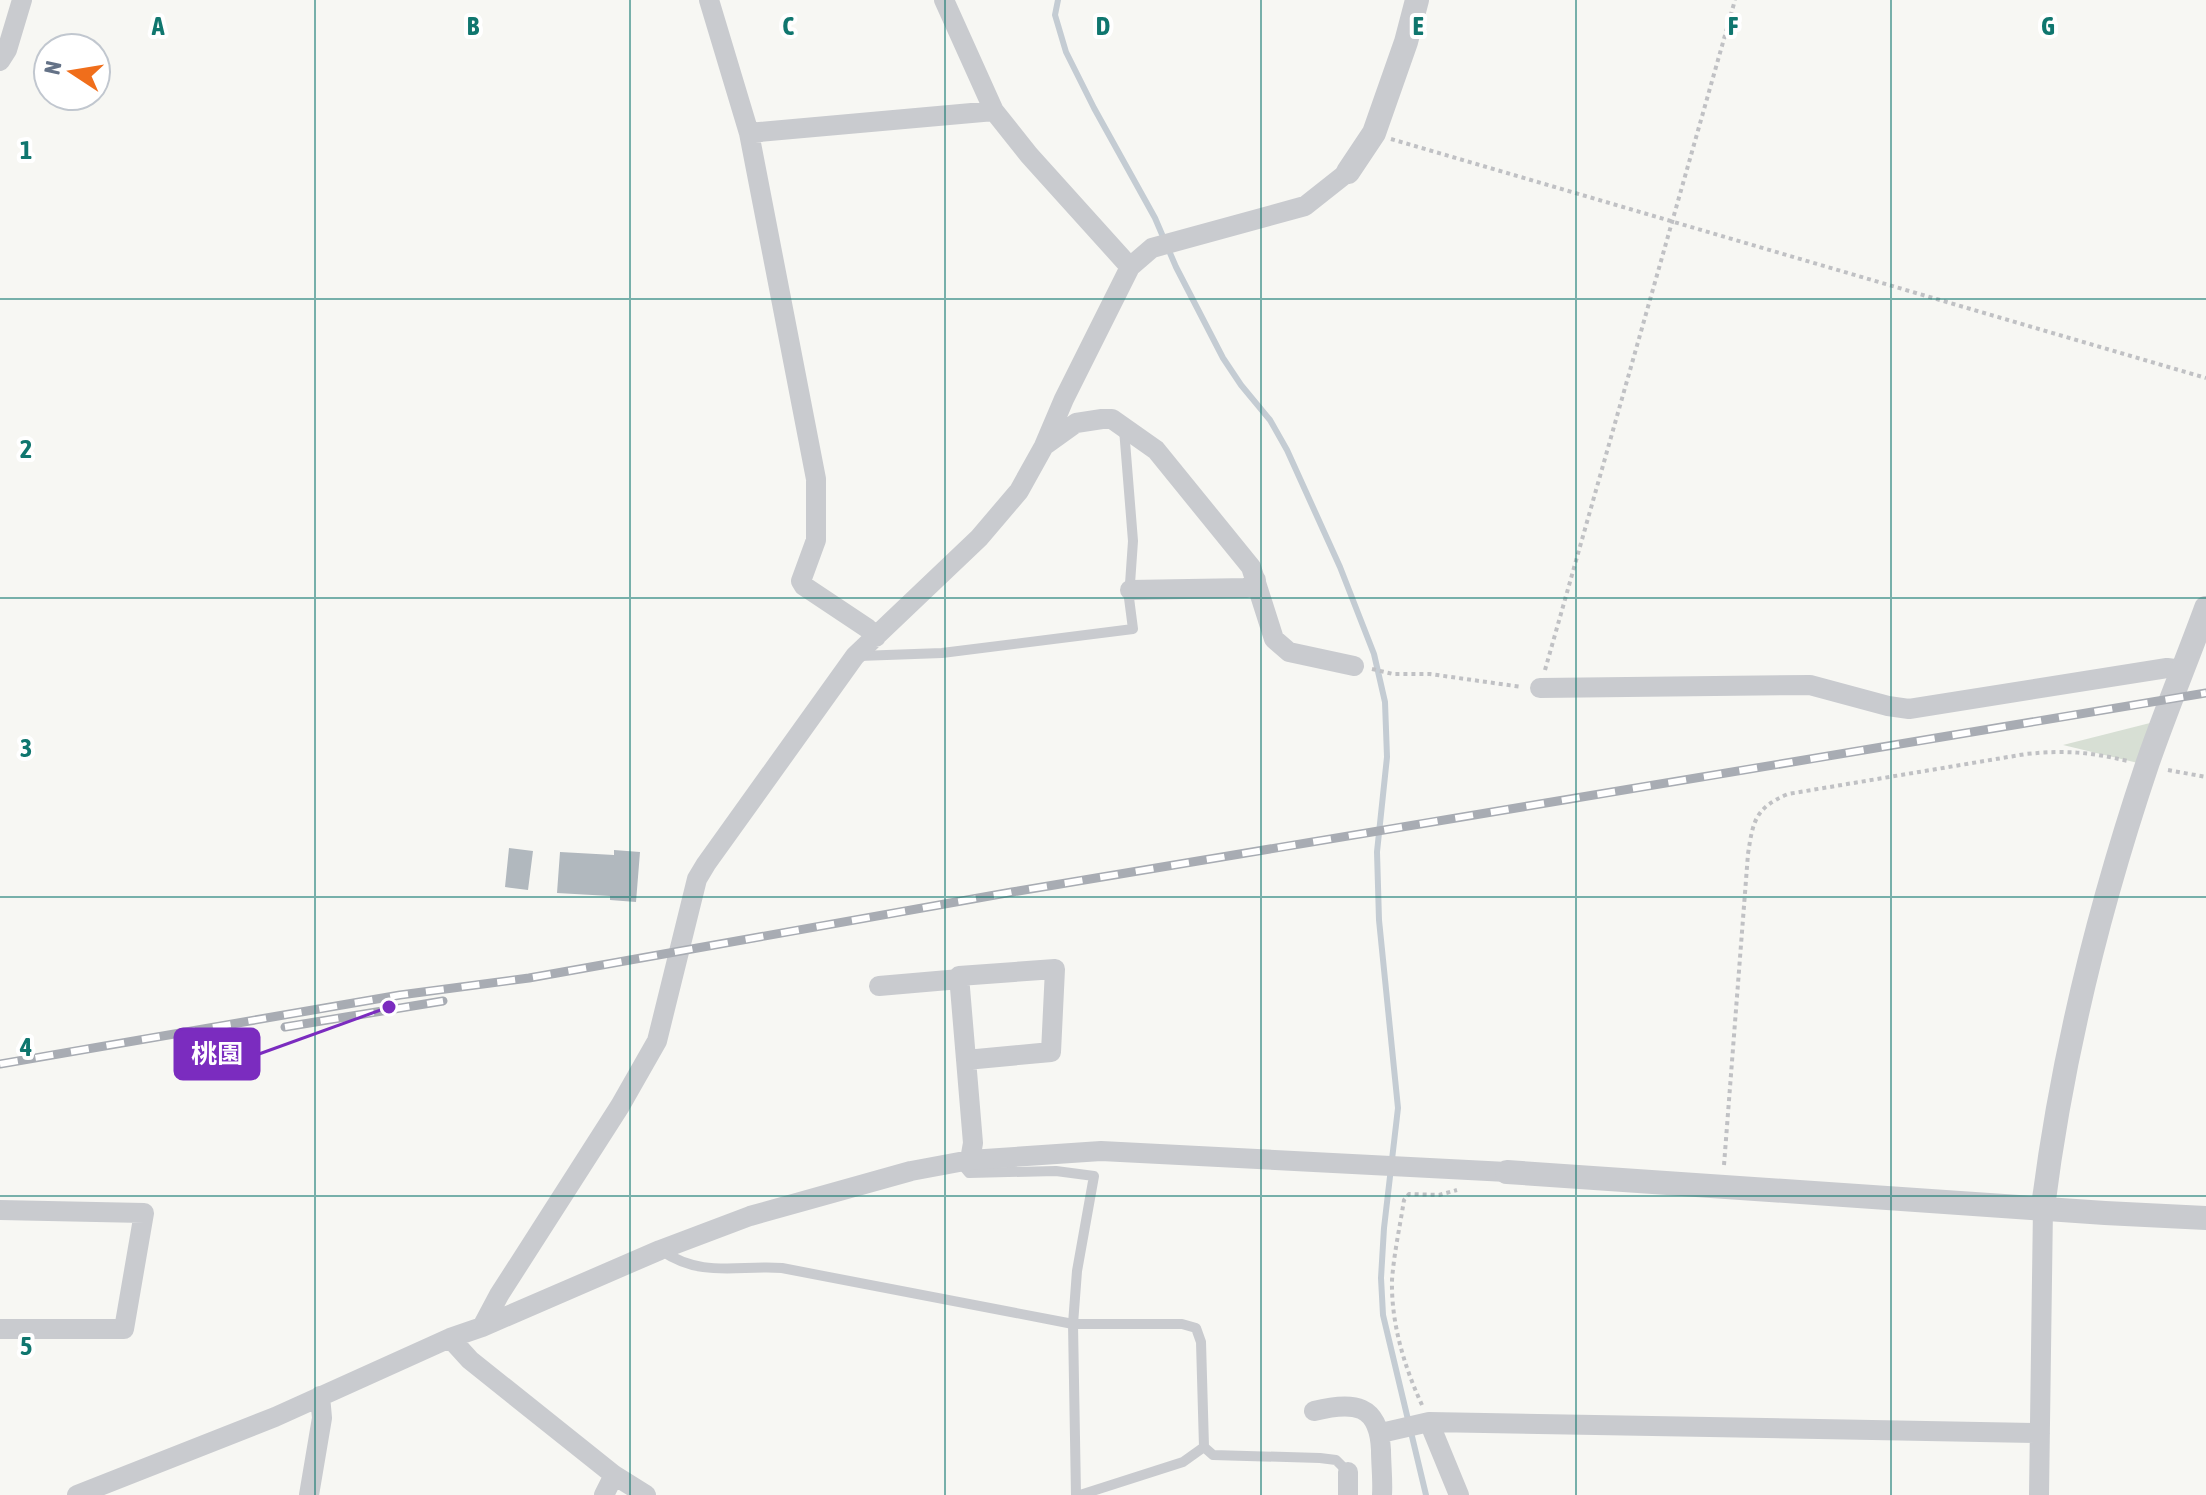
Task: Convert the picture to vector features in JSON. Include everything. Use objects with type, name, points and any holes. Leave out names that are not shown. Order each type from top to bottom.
[{"type":"street","points":[[0,61],[7,50],[22,0]]},
{"type":"street","points":[[709,0],[749,133],[816,479],[816,540],[801,581],[876,637]]},
{"type":"street","points":[[944,0],[994,111],[1029,155],[1130,267]]},
{"type":"street","points":[[482,1327],[657,1041],[697,879],[731,827],[855,656],[1006,509],[1044,446],[1130,267],[1152,248],[1305,206],[1348,172],[1374,133],[1417,0]]},
{"type":"street","points":[[749,133],[994,111]]},
{"type":"street","points":[[1044,446],[1076,423],[1112,419],[1124,427],[1156,450],[1251,567],[1274,639],[1281,647],[1289,652],[1354,666]]},
{"type":"street","points":[[1130,590],[1247,588],[1256,580]]},
{"type":"street","points":[[2039,1495],[2043,1207],[2050,1147],[2077,1008],[2107,894],[2147,766],[2206,608]]},
{"type":"street","points":[[1540,688],[1810,685],[1909,709],[2167,668],[2183,670]]},
{"type":"street","points":[[965,1161],[973,1143],[966,1060],[960,979],[959,976],[1055,969],[1051,1052],[966,1060]]},
{"type":"street","points":[[879,986],[960,979]]},
{"type":"street","points":[[77,1495],[275,1417],[450,1338],[660,1250],[750,1216],[867,1182],[965,1161],[1101,1151],[1174,1152],[2206,1218]]},
{"type":"street","points":[[0,1210],[144,1213],[124,1329],[0,1329]]},
{"type":"street","points":[[450,1338],[470,1360],[614,1475],[646,1495]]},
{"type":"street","points":[[309,1495],[322,1418],[320,1396]]},
{"type":"street","points":[[1314,1411],[1331,1407],[1357,1407],[1374,1419],[1384,1432],[1382,1495]]},
{"type":"street","points":[[1384,1432],[1426,1424],[2040,1433]]},
{"type":"street","points":[[1426,1424],[1459,1495]]},
{"type":"street","points":[[1348,1472],[1348,1495]]},
{"type":"street","points":[[604,1495],[614,1475]]},
{"type":"lane","points":[[855,656],[942,653],[1133,629],[1130,590],[1133,541],[1124,427]]},
{"type":"lane","points":[[965,1161],[969,1173],[1056,1171],[1094,1176],[1077,1271],[1073,1324],[1078,1495],[1183,1462],[1204,1447]]},
{"type":"lane","points":[[660,1250],[680,1263],[718,1270],[760,1266],[782,1268],[1073,1324],[1182,1324],[1196,1328],[1201,1342],[1204,1447],[1213,1455],[1336,1460],[1348,1472]]},
{"type":"path","points":[[1393,674],[1430,674],[1540,688],[1735,0]]},
{"type":"path","points":[[1374,133],[2206,378]]},
{"type":"path","points":[[1723,1187],[1748,854],[1752,826],[1760,811],[1773,800],[1788,794],[2063,750],[2089,752],[2206,777]]},
{"type":"path","points":[[1426,1424],[1395,1326],[1392,1280],[1404,1200],[1409,1194],[1439,1195],[1465,1188]]},
{"type":"shaded area","points":[[2154,722],[2138,763],[2063,745]]},
{"type":"building","points":[[509,848],[533,851],[528,890],[505,887]]},
{"type":"building","points":[[614,850],[640,852],[636,902],[610,900],[610,896],[557,893],[560,852],[614,855]]},
{"type":"waterway","points":[[1058,0],[1055,15],[1066,52],[1155,218],[1176,267],[1223,358],[1270,420],[1287,450],[1340,567],[1374,654],[1385,702],[1387,757],[1377,852],[1379,920],[1398,1108],[1384,1228],[1381,1278],[1383,1315],[1426,1495]]},
{"type":"railway","points":[[0,1064],[400,995],[529,978],[1012,892],[2206,693]]},
{"type":"railway","points":[[285,1027],[443,1001]]},
{"type":"place","name":"桃園","points":[[389,1007]]}]
